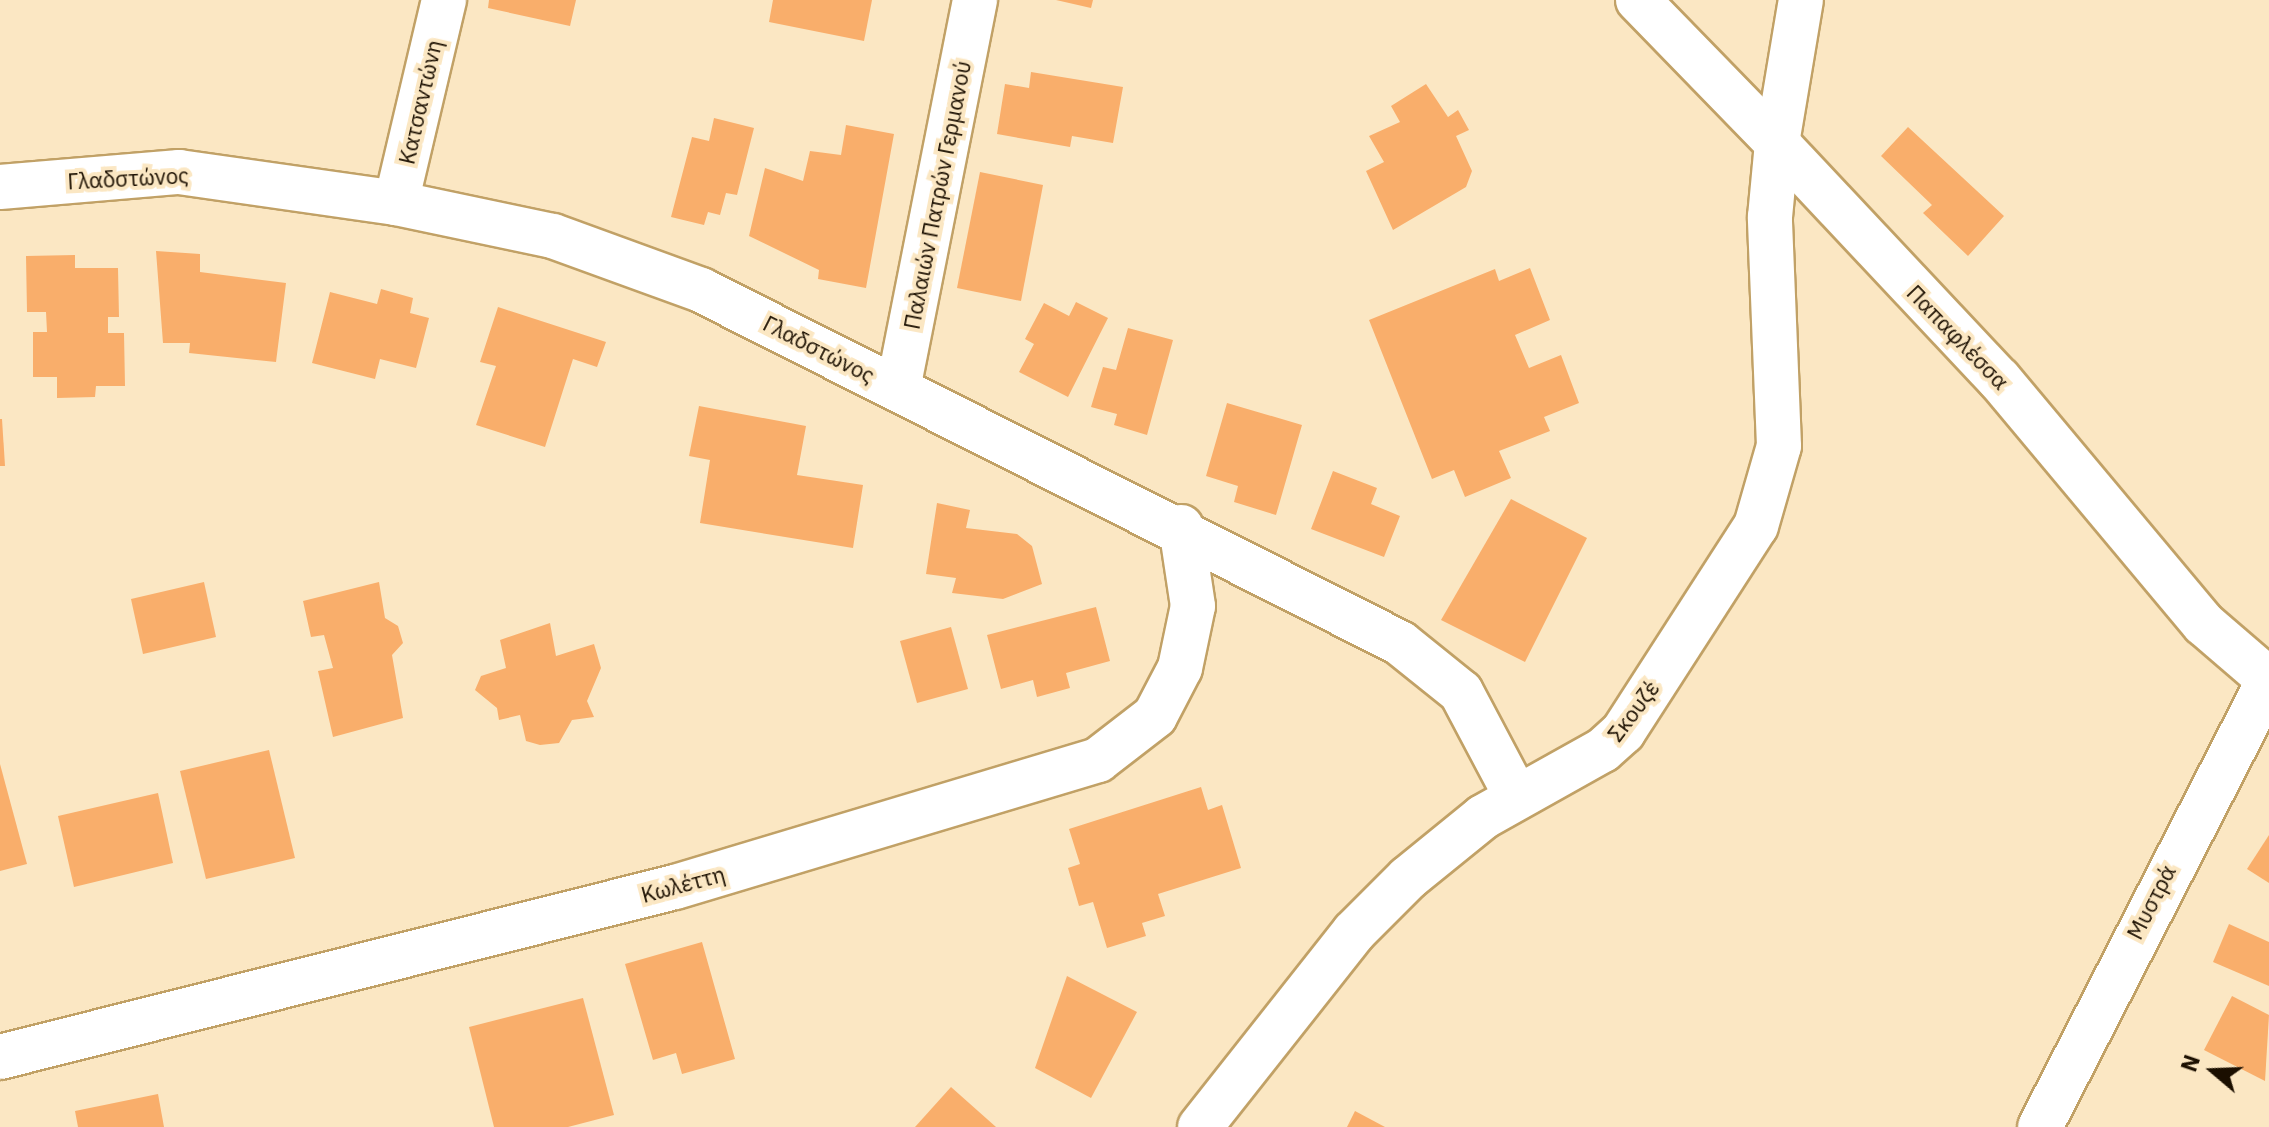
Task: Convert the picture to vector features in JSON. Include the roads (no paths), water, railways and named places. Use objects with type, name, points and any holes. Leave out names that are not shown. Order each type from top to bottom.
[{"type":"street","name":"Κατσαντώνη","points":[[396,203],[444,0]]},
{"type":"street","name":"Παλαιών Πατρών Γερμανού","points":[[898,389],[975,0]]},
{"type":"street","name":"Παπαφλέσσα","points":[[1638,0],[1999,379],[2204,624],[2269,680]]},
{"type":"street","name":"Σκουζέ","points":[[1200,1127],[1354,932],[1444,847],[1516,796],[1603,750],[1623,732],[1768,501],[1779,446],[1770,217],[1777,143],[1801,0]]},
{"type":"street","name":"Γλαδστώνος","points":[[0,187],[179,172],[396,203],[553,236],[701,290],[1181,527],[1434,664],[1479,719],[1516,796]]},
{"type":"street","name":"Κωλέττη","points":[[0,1057],[675,887],[1098,760],[1155,716],[1180,668],[1193,606],[1181,527]]},
{"type":"street","name":"Μυστρά","points":[[2040,1127],[2269,680]]}]
